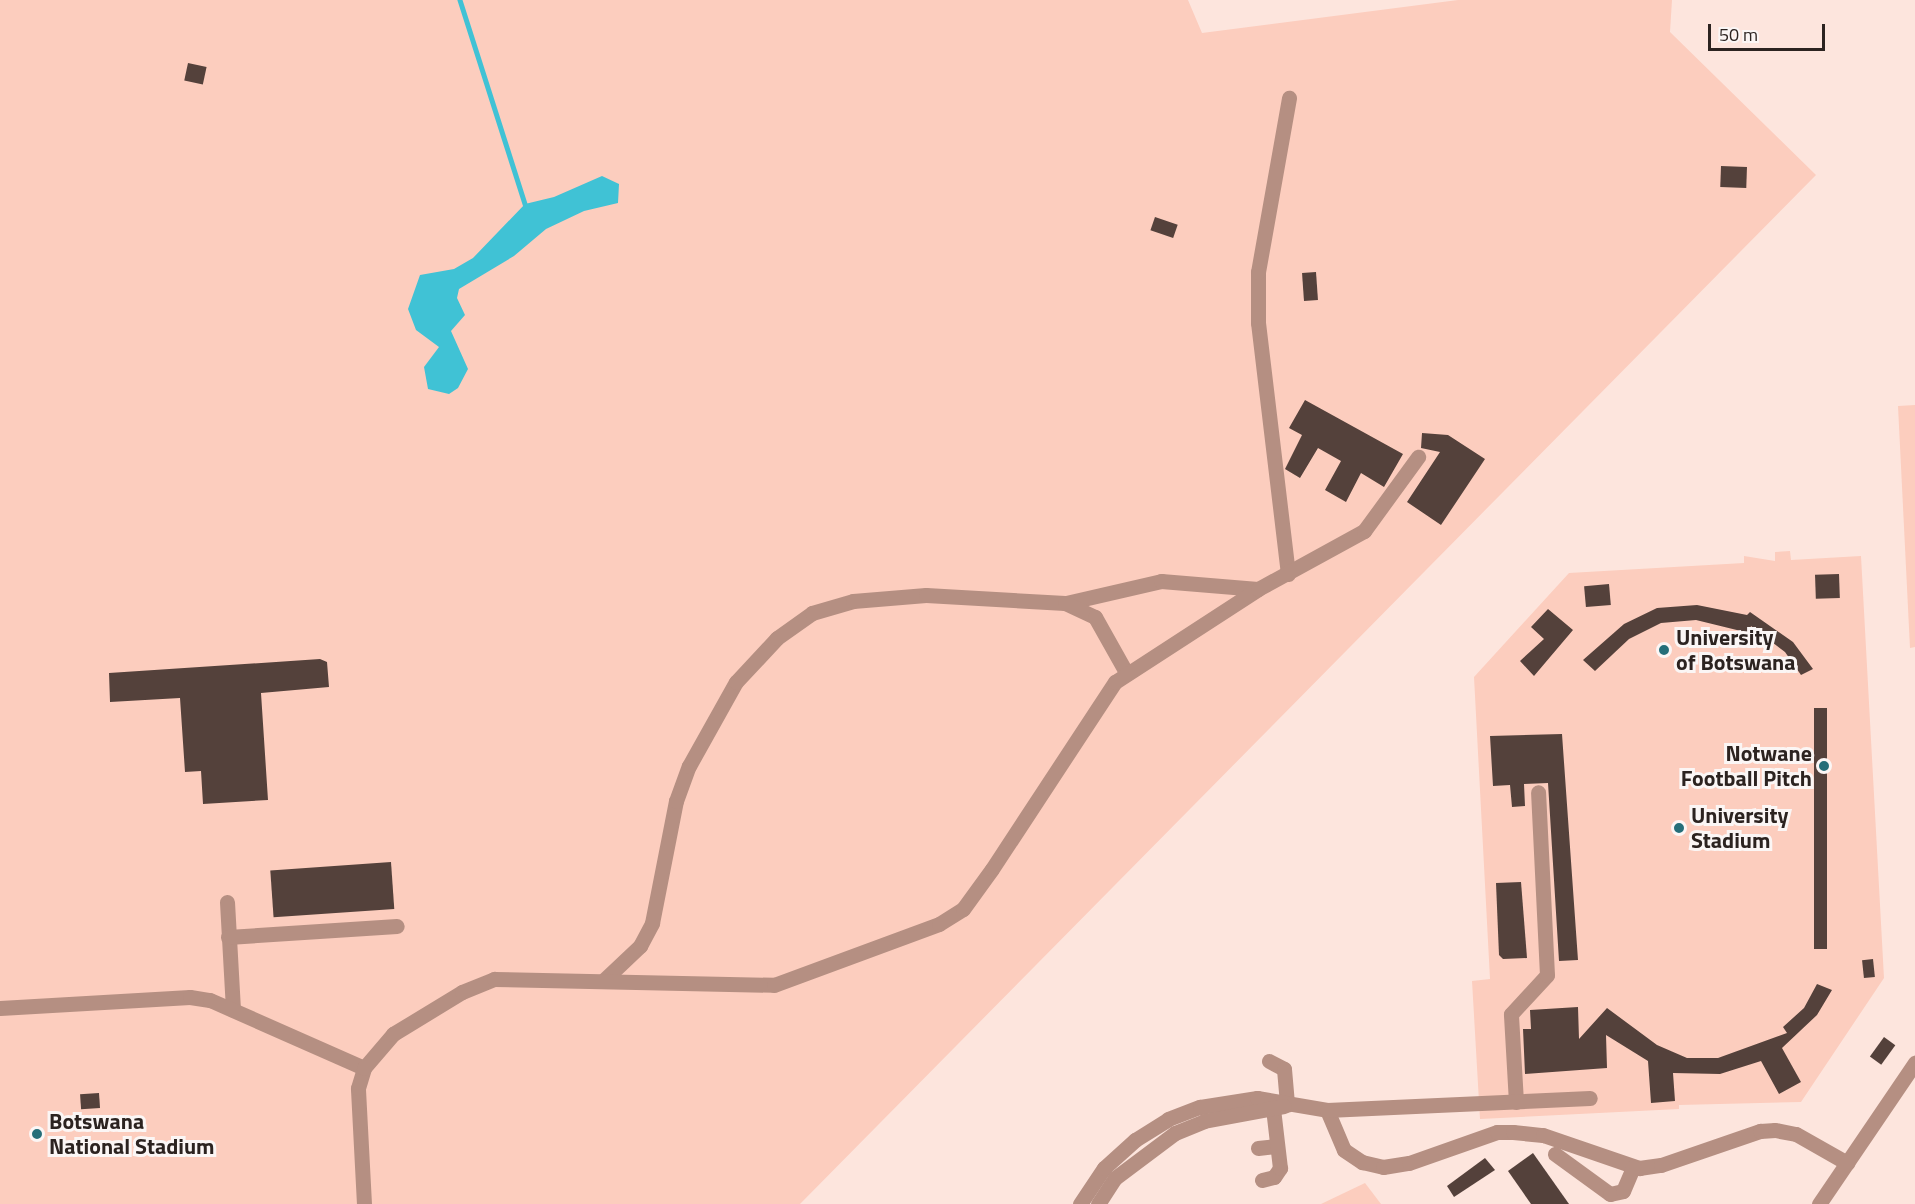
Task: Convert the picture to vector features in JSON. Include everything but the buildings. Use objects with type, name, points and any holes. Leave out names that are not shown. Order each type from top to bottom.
[{"type":"lane","points":[[1288,574],[1258,323],[1258,272],[1289,98]]},
{"type":"lane","points":[[364,1204],[358,1088],[364,1068],[393,1034],[480,983],[513,977],[774,985],[939,924],[963,909],[1095,707],[1127,674],[1258,589],[1364,531],[1418,457]]},
{"type":"lane","points":[[604,980],[640,945],[652,923],[676,801],[689,766],[736,682],[777,638],[812,614],[853,601],[926,595],[1065,603],[1161,581],[1258,589]]},
{"type":"lane","points":[[1065,603],[1095,617],[1127,674]]},
{"type":"lane","points":[[1516,1102],[1511,1014],[1547,975],[1538,792]]},
{"type":"lane","points":[[227,902],[233,1010]]},
{"type":"lane","points":[[228,937],[397,926]]},
{"type":"lane","points":[[0,1008],[190,997],[233,1010],[364,1068]]},
{"type":"lane","points":[[1262,1179],[1279,1171],[1277,1146],[1284,1069],[1269,1060]]},
{"type":"lane","points":[[1819,1204],[1915,1063]]},
{"type":"lane","points":[[1080,1204],[1104,1168],[1168,1119],[1240,1099],[1280,1107],[1327,1110],[1590,1098]]},
{"type":"lane","points":[[1098,1204],[1115,1178],[1175,1132],[1204,1121],[1280,1107]]},
{"type":"lane","points":[[1327,1110],[1344,1150],[1371,1165],[1409,1163],[1461,1142],[1513,1131],[1543,1135],[1633,1167],[1661,1165],[1760,1131],[1775,1130],[1796,1134],[1847,1163]]},
{"type":"lane","points":[[1257,1148],[1277,1146]]},
{"type":"lane","points":[[1555,1154],[1610,1194],[1623,1191],[1633,1167]]},
{"type":"shaded area","points":[[0,0],[1188,0],[1202,33],[1458,0],[1672,0],[1670,32],[1816,175],[800,1204],[0,1204]]},
{"type":"shaded area","points":[[1915,405],[1915,647],[1910,648],[1898,406]]},
{"type":"shaded area","name":"University Stadium","points":[[1790,551],[1791,560],[1861,556],[1884,978],[1801,1102],[1679,1105],[1679,1109],[1480,1119],[1472,981],[1490,979],[1474,677],[1569,573],[1744,563],[1744,556],[1775,561],[1775,552]]},
{"type":"shaded area","points":[[1365,1183],[1381,1204],[1321,1204]]},
{"type":"water","points":[[602,176],[619,184],[618,203],[584,211],[546,229],[514,256],[459,289],[457,298],[465,315],[451,331],[468,369],[458,388],[449,394],[428,389],[424,367],[439,347],[416,330],[408,309],[420,275],[454,269],[473,258],[525,204],[554,197]]},
{"type":"waterway","points":[[460,0],[525,204]]},
{"type":"place","name":"University of Botswana","points":[[1664,650]]},
{"type":"place","name":"Notwane Football Pitch","points":[[1824,766]]},
{"type":"place","name":"University Stadium","points":[[1679,828]]},
{"type":"place","name":"Botswana National Stadium","points":[[37,1134]]}]
